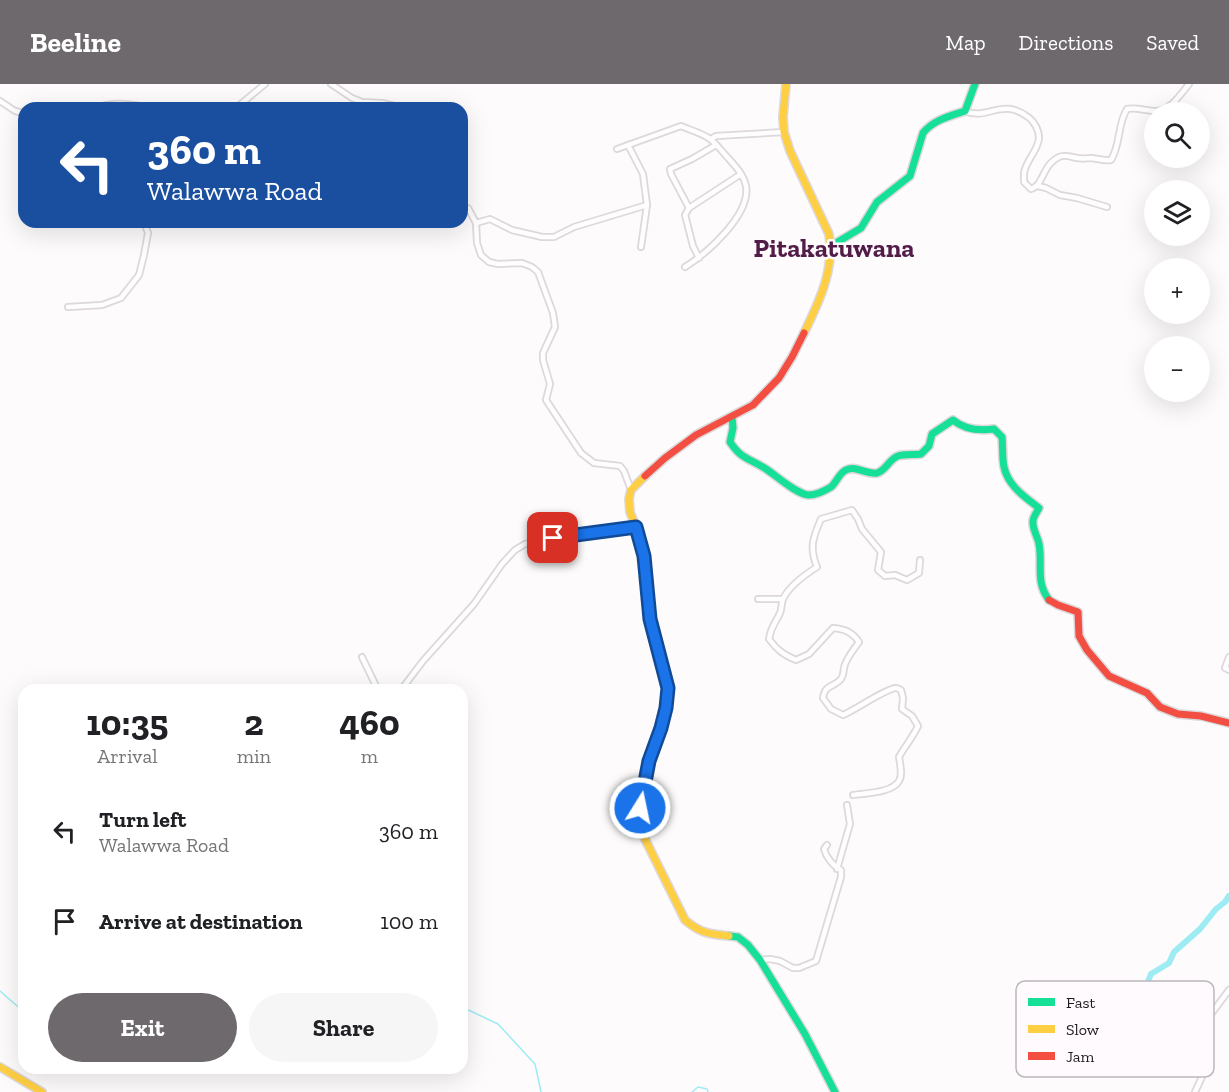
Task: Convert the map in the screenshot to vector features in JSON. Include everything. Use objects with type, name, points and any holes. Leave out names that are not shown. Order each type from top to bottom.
[{"type":"main road","points":[[786,84],[784,132],[790,151],[829,234],[831,246],[827,279],[815,310],[779,378],[753,405],[696,435],[665,458],[631,490],[630,512],[644,556],[650,619],[668,688],[664,718],[649,761],[640,808],[642,833],[685,920],[695,929],[705,933],[738,937],[748,945],[760,960],[805,1034],[835,1092]]},
{"type":"main road","points":[[831,246],[861,228],[877,202],[910,176],[920,140],[930,124],[965,111],[975,84]]},
{"type":"main road","points":[[732,417],[733,428],[730,442],[736,451],[798,491],[809,495],[832,486],[843,471],[851,468],[874,474],[882,471],[898,456],[921,454],[929,446],[932,434],[953,420],[956,424],[980,431],[994,429],[1002,437],[1004,468],[1011,483],[1039,508],[1033,520],[1039,546],[1039,572],[1047,599],[1078,612],[1079,636],[1087,650],[1109,676],[1147,693],[1160,707],[1178,714],[1201,716],[1229,723]]},
{"type":"main road","points":[[0,1067],[42,1092]]},
{"type":"street","points":[[243,102],[265,84]]},
{"type":"street","points":[[331,84],[362,102]]},
{"type":"street","points":[[1038,186],[1048,165],[1061,156],[1111,160],[1116,151],[1122,120],[1127,109],[1158,111],[1167,108],[1189,84]]},
{"type":"street","points":[[0,101],[18,112]]},
{"type":"street","points":[[965,111],[980,113],[996,109],[1019,110],[1031,119],[1038,139],[1034,154],[1025,170],[1024,182],[1031,189],[1038,186],[1060,195],[1107,207]]},
{"type":"street","points":[[617,149],[681,126],[711,139],[741,174],[746,194],[738,216],[722,237],[699,258],[685,267]]},
{"type":"street","points":[[711,139],[716,136],[784,132]]},
{"type":"street","points":[[628,145],[643,174],[647,205],[641,247]]},
{"type":"street","points":[[689,208],[670,168],[717,145]]},
{"type":"street","points":[[699,258],[693,246],[685,215],[689,208],[741,174]]},
{"type":"street","points":[[476,223],[490,219],[512,230],[543,237],[554,237],[574,227],[647,205]]},
{"type":"street","points":[[468,208],[476,223],[477,243],[481,255],[489,262],[522,263],[538,272],[553,313],[555,327],[543,352],[550,384],[546,400],[581,453],[594,463],[620,466],[631,490]]},
{"type":"street","points":[[68,307],[102,305],[121,298],[139,275],[148,233],[146,228]]},
{"type":"street","points":[[853,795],[891,788],[899,781],[901,771],[898,757],[914,736],[918,726],[912,716],[902,709],[901,690],[896,688],[884,692],[843,715],[831,709],[823,698],[824,692],[830,686],[840,681],[844,672],[843,666],[859,642],[854,635],[844,629],[833,628],[809,654],[796,660],[785,656],[769,639],[771,629],[781,611],[783,599],[803,576],[817,567],[813,556],[813,539],[821,519],[852,510],[862,529],[881,552],[878,570],[885,576],[895,575],[907,580],[919,573],[920,560]]},
{"type":"street","points":[[406,684],[474,604],[514,550],[525,544],[553,538],[636,527]]},
{"type":"street","points":[[758,599],[783,599]]},
{"type":"street","points":[[362,657],[375,684]]},
{"type":"street","points":[[1229,657],[1225,668],[1229,670]]},
{"type":"street","points":[[837,868],[850,824],[847,805]]},
{"type":"street","points":[[760,960],[780,961],[793,968],[816,962],[841,877],[841,870],[825,855],[826,845]]},
{"type":"street","points":[[1214,1010],[1229,990]]},
{"type":"street","points":[[1195,1092],[1202,1077]]},
{"type":"waterway","points":[[1148,981],[1151,974],[1169,963],[1174,952],[1200,929],[1229,896]]},
{"type":"waterway","points":[[0,991],[18,1007]]},
{"type":"waterway","points":[[468,1010],[498,1024],[535,1064],[541,1092]]},
{"type":"waterway","points":[[692,1092],[698,1087],[707,1089],[708,1092]]},
{"type":"traffic: fast","points":[[831,246],[861,228],[877,202],[910,176],[923,133],[937,122],[965,111],[975,84]]},
{"type":"traffic: fast","points":[[732,417],[733,428],[730,442],[738,452],[793,488],[809,495],[831,487],[846,470],[877,473],[898,456],[921,454],[929,446],[932,434],[953,420],[972,429],[994,429],[1002,437],[1003,464],[1009,480],[1039,508],[1033,524],[1039,544],[1042,586],[1049,600]]},
{"type":"traffic: fast","points":[[729,936],[738,937],[760,960],[805,1034],[835,1092]]},
{"type":"traffic: slow","points":[[786,84],[784,132],[790,151],[829,234],[830,247],[828,273],[804,333]]},
{"type":"traffic: slow","points":[[645,476],[631,490],[630,512],[644,556],[649,619],[667,688],[666,708],[649,761],[643,789],[640,808],[642,833],[685,920],[705,932],[729,936]]},
{"type":"traffic: slow","points":[[0,1067],[42,1092]]},
{"type":"traffic: jam","points":[[645,476],[696,435],[753,405],[779,378],[804,333]]},
{"type":"traffic: jam","points":[[1049,600],[1078,612],[1079,636],[1087,650],[1109,676],[1147,693],[1160,707],[1178,714],[1201,716],[1229,723]]},
{"type":"district","name":"Pitakatuwana","points":[[834,248]]},
{"type":"route","points":[[553,538],[636,527],[644,556],[650,619],[668,688],[666,708],[649,761],[640,808]]}]
